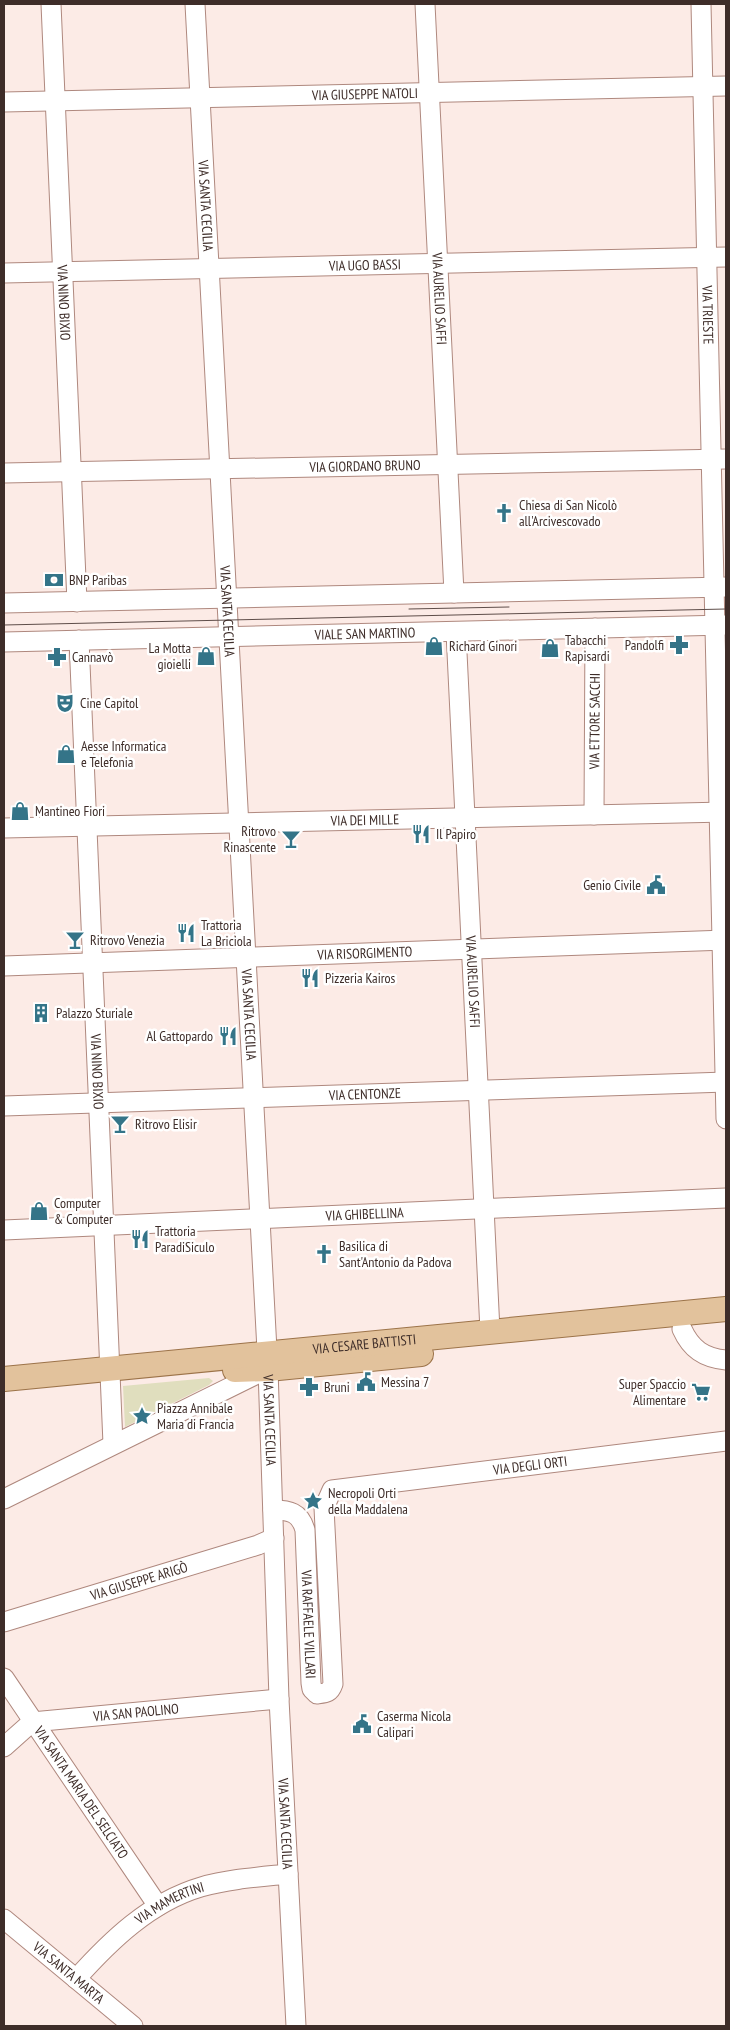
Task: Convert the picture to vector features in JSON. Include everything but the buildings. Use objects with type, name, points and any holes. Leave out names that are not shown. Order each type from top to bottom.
[{"type":"main road","name":"VIA CESARE BATTISTI","points":[[4,1378],[244,1369],[267,1360],[490,1331],[726,1309]]},
{"type":"main road","name":"VIA CESARE BATTISTI","points":[[267,1360],[682,1329],[726,1324]]},
{"type":"main road","name":"VIA CESARE BATTISTI","points":[[4,1392],[110,1375]]},
{"type":"street","name":"VIA NINO BIXIO","points":[[51,4],[77,602]]},
{"type":"street","name":"VIA SANTA CECILIA","points":[[195,4],[267,1360],[279,1699],[296,2026]]},
{"type":"street","name":"VIA AURELIO SAFFI","points":[[425,4],[454,593]]},
{"type":"street","name":"VIA TRIESTE","points":[[701,4],[707,257],[719,459],[726,1119]]},
{"type":"street","name":"VIA GIUSEPPE NATOLI","points":[[4,102],[726,86]]},
{"type":"street","name":"VIA UGO BASSI","points":[[4,273],[726,257]]},
{"type":"street","name":"VIA GIORDANO BRUNO","points":[[4,473],[719,459]]},
{"type":"street","points":[[4,604],[720,587]]},
{"type":"street","name":"VIALE SAN MARTINO","points":[[4,642],[721,626]]},
{"type":"street","name":"VIA ETTORE SACCHI","points":[[594,815],[595,628]]},
{"type":"street","name":"VIA AURELIO SAFFI","points":[[456,632],[490,1331]]},
{"type":"street","name":"VIA NINO BIXIO","points":[[78,640],[113,1444]]},
{"type":"street","name":"VIA DEI MILLE","points":[[4,828],[723,812]]},
{"type":"street","name":"VIA RISORGIMENTO","points":[[4,966],[724,940]]},
{"type":"street","name":"VIA CENTONZE","points":[[4,1106],[726,1082]]},
{"type":"street","name":"VIA GHIBELLINA","points":[[4,1230],[726,1198]]},
{"type":"street","points":[[682,1329],[688,1342],[701,1354],[726,1360]]},
{"type":"street","points":[[4,1498],[113,1444],[267,1360]]},
{"type":"street","name":"VIA DEGLI ORTI","points":[[332,1490],[726,1441]]},
{"type":"street","name":"VIA RAFFAELE VILLARI","points":[[272,1510],[285,1510],[296,1513],[303,1521],[305,1530],[311,1683],[312,1689],[317,1694],[326,1694],[331,1690],[333,1684],[324,1508],[332,1490]]},
{"type":"street","name":"VIA GIUSEPPE ARIGÒ","points":[[4,1622],[258,1545],[274,1538]]},
{"type":"street","name":"VIA SANTA MARIA DEL SELCIATO","points":[[4,1678],[158,1906]]},
{"type":"street","name":"VIA SAN PAOLINO","points":[[32,1722],[279,1699]]},
{"type":"street","points":[[4,1747],[32,1722]]},
{"type":"street","name":"VIA MAMERTINI","points":[[76,1979],[110,1943],[158,1906],[180,1894],[220,1882],[288,1874]]},
{"type":"street","name":"VIA SANTA MARTA","points":[[4,1920],[133,2026]]},
{"type":"shaded area","points":[[209,1378],[213,1381],[209,1385],[125,1427],[123,1386]]},
{"type":"tram line","points":[[409,609],[509,607]]},
{"type":"tram line","points":[[4,625],[726,609]]},
{"type":"place","name":"Chiesa di San Nicolò all'Arcivescovado","points":[[504,513]]},
{"type":"place","name":"BNP Paribas","points":[[54,580]]},
{"type":"place","name":"Pandolfi","points":[[679,645]]},
{"type":"place","name":"Richard Ginori","points":[[434,646]]},
{"type":"place","name":"Tabacchi Rapisardi","points":[[550,648]]},
{"type":"place","name":"La Motta gioielli","points":[[206,656]]},
{"type":"place","name":"Cannavò","points":[[57,657]]},
{"type":"place","name":"Cine Capitol","points":[[65,703]]},
{"type":"place","name":"Aesse Informatica e Telefonia","points":[[66,754]]},
{"type":"place","name":"Mantineo Fiori","points":[[20,811]]},
{"type":"place","name":"Il Papiro","points":[[421,834]]},
{"type":"place","name":"Ritrovo Rinascente","points":[[291,839]]},
{"type":"place","name":"Genio Civile","points":[[656,885]]},
{"type":"place","name":"Trattoria La Briciola","points":[[186,933]]},
{"type":"place","name":"Ritrovo Venezia","points":[[75,940]]},
{"type":"place","name":"Pizzeria Kairos","points":[[310,978]]},
{"type":"place","name":"Palazzo Sturiale","points":[[41,1013]]},
{"type":"place","name":"Al Gattopardo","points":[[228,1036]]},
{"type":"place","name":"Ritrovo Elisir","points":[[120,1124]]},
{"type":"place","name":"Computer & Computer","points":[[39,1211]]},
{"type":"place","name":"Trattoria ParadiSiculo","points":[[140,1239]]},
{"type":"place","name":"Basilica di Sant'Antonio da Padova","points":[[324,1254]]},
{"type":"place","name":"Messina 7","points":[[366,1382]]},
{"type":"place","name":"Bruni","points":[[309,1387]]},
{"type":"place","name":"Super Spaccio Alimentare","points":[[701,1392]]},
{"type":"place","name":"Piazza Annibale Maria di Francia","points":[[142,1416]]},
{"type":"place","name":"Necropoli Orti della Maddalena","points":[[313,1501]]},
{"type":"place","name":"Caserma Nicola Calipari","points":[[362,1724]]}]
